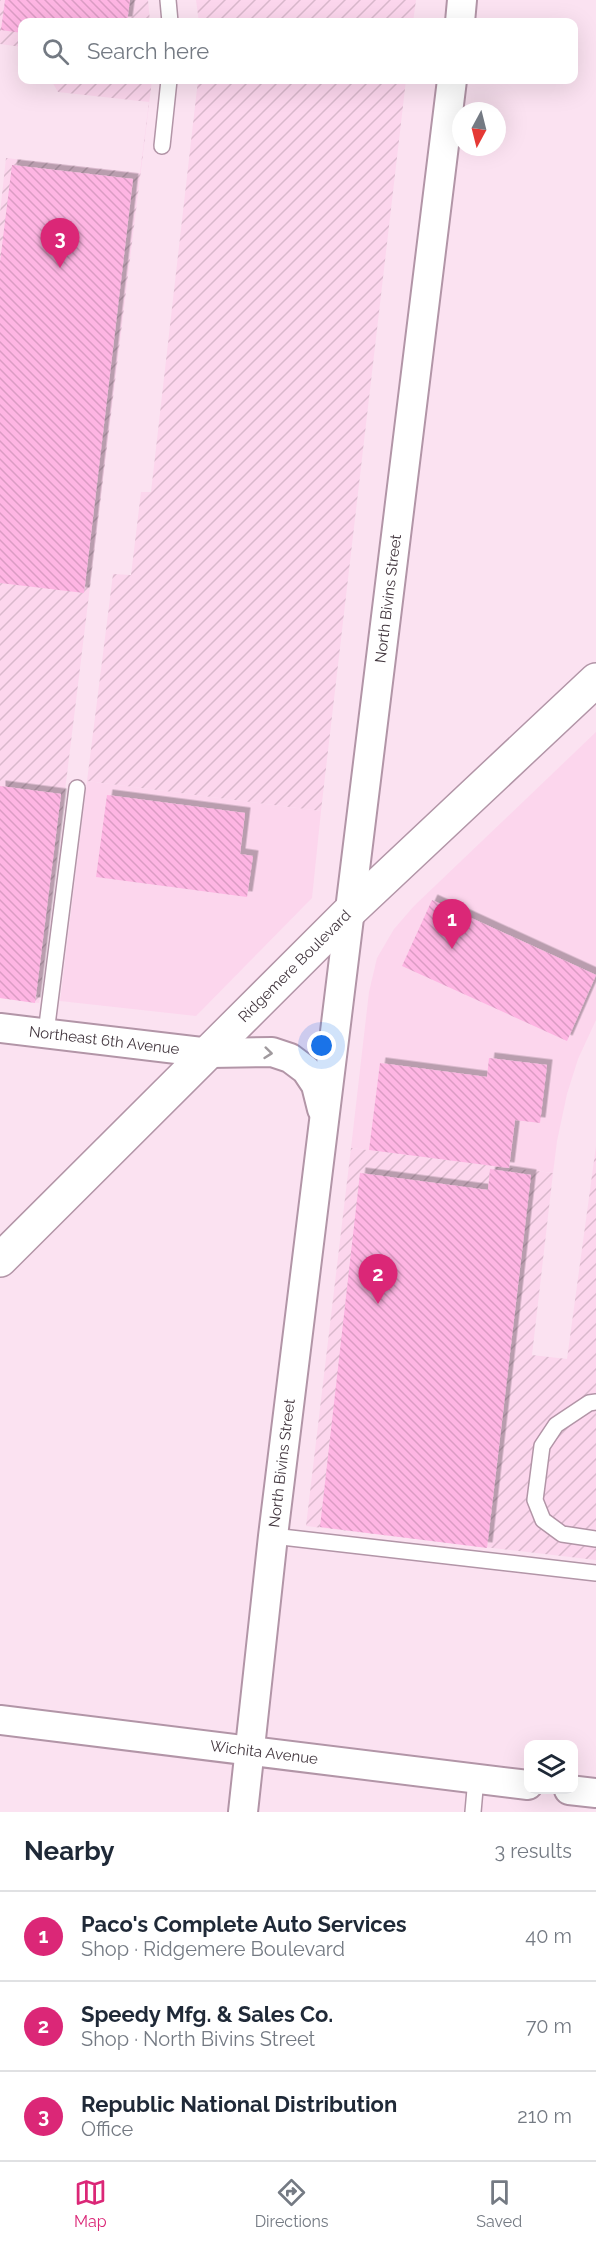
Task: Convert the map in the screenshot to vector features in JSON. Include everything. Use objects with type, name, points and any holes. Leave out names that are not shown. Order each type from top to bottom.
[{"type":"main road","name":"Ridgemere Boulevard","points":[[0,1260],[348,913],[596,680]]},
{"type":"street","points":[[460,18],[462,0]]},
{"type":"street","name":"North Bivins Street","points":[[243,1812],[323,1116],[452,84]]},
{"type":"street","name":"Northeast 6th Avenue","points":[[0,1028],[210,1053]]},
{"type":"street","name":"North Bivins Street","points":[[210,1053],[272,1052],[290,1058],[306,1070],[316,1085],[323,1116]]},
{"type":"street","name":"Wichita Avenue","points":[[0,1720],[251,1749],[524,1784]]},
{"type":"street","points":[[578,1791],[596,1793]]},
{"type":"lane","points":[[168,0],[170,18]]},
{"type":"lane","points":[[162,146],[169,84]]},
{"type":"lane","points":[[46,1033],[77,788]]},
{"type":"lane","points":[[596,1402],[590,1403],[556,1425],[542,1446],[535,1500],[543,1520],[562,1534],[596,1539]]},
{"type":"lane","points":[[273,1536],[596,1573]]},
{"type":"lane","points":[[473,1812],[476,1778]]},
{"type":"shaded area","points":[[0,0],[148,0],[150,18],[18,18],[18,46],[0,44]]},
{"type":"shaded area","points":[[196,0],[416,0],[414,18],[198,18]]},
{"type":"shaded area","points":[[53,84],[152,84],[39,1003],[0,998],[0,213],[6,158],[140,173],[149,102],[58,92]]},
{"type":"shaded area","points":[[198,84],[406,84],[321,811],[87,781],[113,574],[131,575],[141,492],[151,492]]},
{"type":"shaded area","points":[[596,732],[596,1020],[578,1059],[567,1094],[553,1173],[351,1148],[369,992],[377,958],[394,929],[414,906]]},
{"type":"shaded area","points":[[87,781],[321,811],[312,898],[196,1016],[60,1001]]},
{"type":"shaded area","points":[[596,1146],[596,1560],[306,1526],[351,1148],[553,1173],[532,1355],[567,1359]]},
{"type":"building","points":[[5,0],[130,0],[128,18],[18,18],[18,32],[1,30]]},
{"type":"building","points":[[12,165],[133,179],[84,593],[0,583],[0,262]]},
{"type":"building","points":[[0,786],[61,794],[35,1003],[0,998]]},
{"type":"building","points":[[107,795],[245,813],[240,854],[253,856],[247,897],[96,877]]},
{"type":"building","points":[[432,900],[596,975],[567,1041],[402,966]]},
{"type":"building","points":[[489,1058],[547,1065],[540,1123],[515,1120],[509,1168],[369,1150],[380,1063],[487,1077]]},
{"type":"building","points":[[490,1169],[531,1175],[487,1548],[320,1527],[360,1173],[488,1190]]},
{"type":"place","name":"Republic National Distribution","points":[[60,268]]},
{"type":"place","name":"Paco's Complete Auto Services","points":[[452,949]]},
{"type":"place","name":"Speedy Mfg. & Sales Co.","points":[[378,1304]]}]
